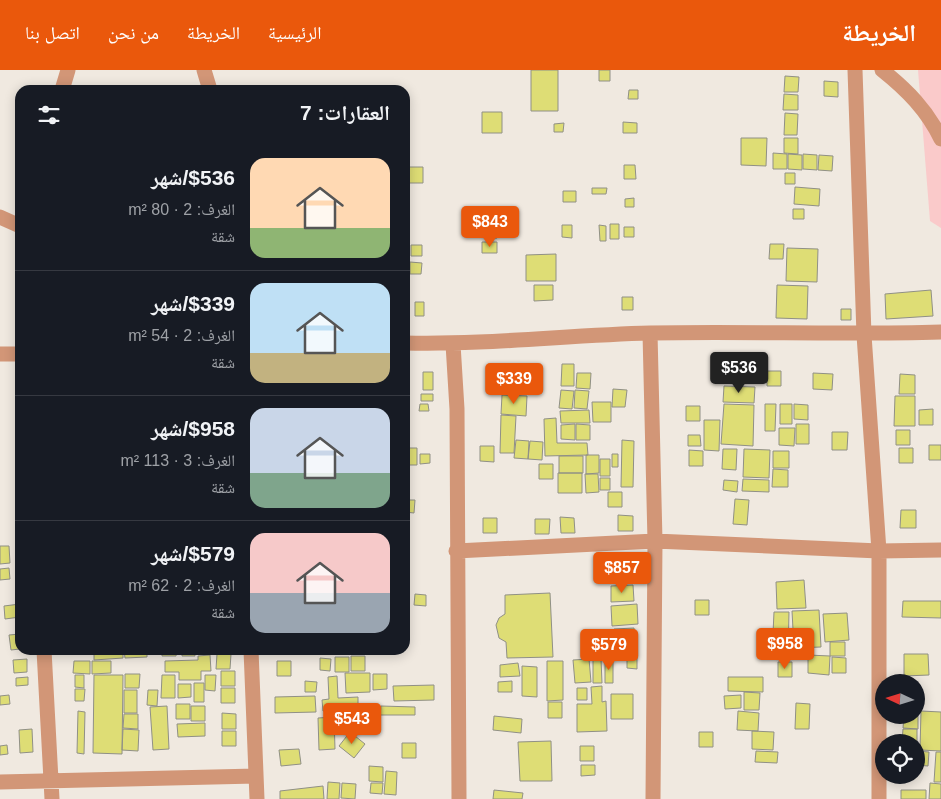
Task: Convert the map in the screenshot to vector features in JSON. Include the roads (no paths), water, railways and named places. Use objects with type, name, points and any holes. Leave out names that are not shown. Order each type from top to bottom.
[{"type":"street","points":[[64,85],[68,70]]},
{"type":"street","points":[[204,70],[208,85]]},
{"type":"street","points":[[855,70],[864,334],[879,551],[879,799]]},
{"type":"street","points":[[882,70],[909,92],[932,121],[941,139]]},
{"type":"street","points":[[0,217],[15,224]]},
{"type":"street","points":[[410,343],[453,344],[650,333],[864,334],[941,332]]},
{"type":"street","points":[[650,333],[654,541],[653,799]]},
{"type":"street","points":[[453,344],[457,409],[456,551],[459,799]]},
{"type":"street","points":[[0,354],[15,354]]},
{"type":"street","points":[[456,551],[654,541],[879,551],[941,550]]},
{"type":"street","points":[[44,655],[52,799]]},
{"type":"street","points":[[251,655],[257,799]]},
{"type":"street","points":[[0,782],[256,776]]}]
